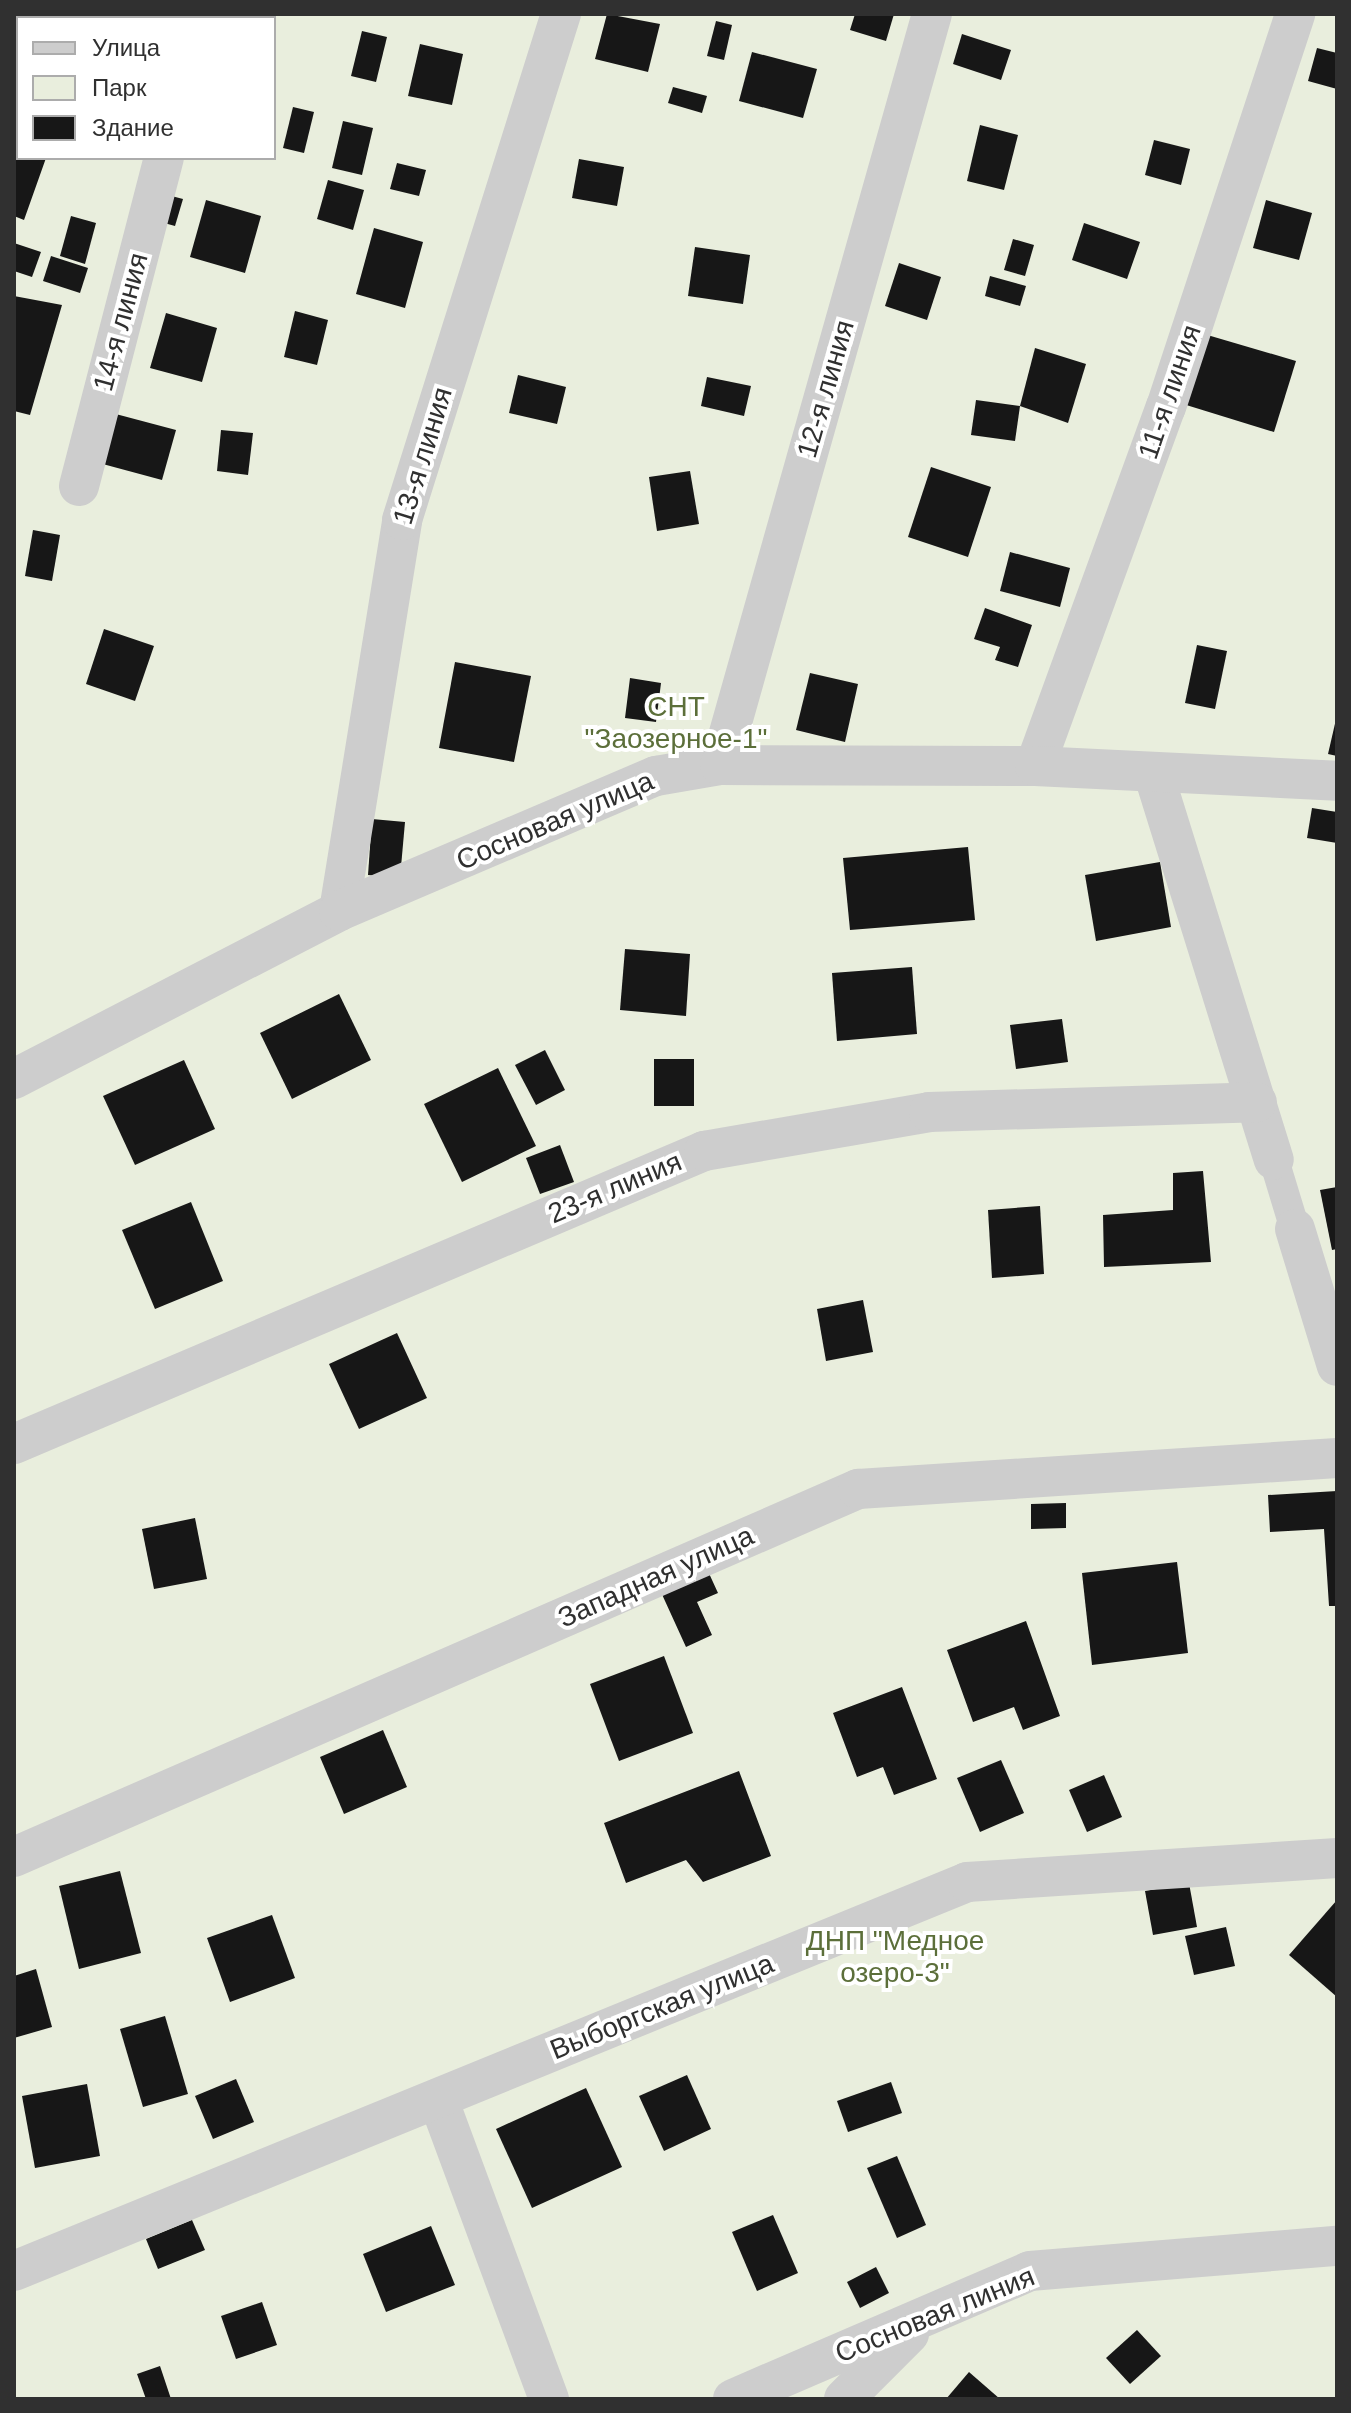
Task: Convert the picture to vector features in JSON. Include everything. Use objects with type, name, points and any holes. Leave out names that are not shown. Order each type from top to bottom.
[{"type":"street","name":"13-я линия","points":[[339,911],[402,520],[561,14]]},
{"type":"street","name":"12-я линия","points":[[720,765],[932,14]]},
{"type":"street","name":"11-я линия","points":[[1035,766],[1166,407],[1295,14]]},
{"type":"street","name":"14-я линия","points":[[79,486],[163,160]]},
{"type":"street","name":"Сосновая улица","points":[[14,1079],[339,911],[656,776],[720,765],[1035,766],[1337,781]]},
{"type":"street","points":[[1153,772],[1295,1229],[1326,1291],[1337,1366]]},
{"type":"street","name":"23-я линия","points":[[14,1444],[704,1151],[929,1112],[1257,1102]]},
{"type":"street","name":"Западная улица","points":[[14,1857],[858,1489],[1337,1458]]},
{"type":"street","name":"Выборгская улица","points":[[14,2271],[967,1882],[1337,1858]]},
{"type":"street","points":[[438,2099],[549,2399]]},
{"type":"street","name":"Сосновая линия","points":[[733,2399],[922,2321],[1030,2271],[1337,2246]]},
{"type":"street","points":[[844,2399],[922,2321]]},
{"type":"green space","name":"СНТ \"Заозерное-1\"","points":[[14,14],[1337,14],[1337,2399],[14,2399]]},
{"type":"building","points":[[55,14],[97,14],[76,16]]},
{"type":"building","points":[[607,14],[660,24],[648,72],[595,59]]},
{"type":"building","points":[[855,14],[894,14],[886,41],[850,30]]},
{"type":"building","points":[[716,21],[732,25],[724,60],[707,56]]},
{"type":"building","points":[[362,31],[387,37],[376,82],[351,76]]},
{"type":"building","points":[[962,34],[1011,50],[1001,80],[953,64]]},
{"type":"building","points":[[420,44],[463,54],[452,105],[408,96]]},
{"type":"building","points":[[1317,48],[1337,53],[1337,89],[1308,81]]},
{"type":"building","points":[[752,52],[817,69],[803,118],[739,101]]},
{"type":"building","points":[[673,87],[707,96],[702,113],[668,103]]},
{"type":"building","points":[[293,107],[314,112],[304,153],[283,148]]},
{"type":"building","points":[[343,121],[373,128],[362,175],[332,168]]},
{"type":"building","points":[[980,125],[1018,135],[1004,190],[967,181]]},
{"type":"building","points":[[1154,140],[1190,149],[1181,185],[1145,175]]},
{"type":"building","points":[[14,145],[16,160],[45,160],[24,220],[14,216]]},
{"type":"building","points":[[579,159],[624,167],[617,206],[572,198]]},
{"type":"building","points":[[397,163],[426,170],[419,196],[390,189]]},
{"type":"building","points":[[328,180],[364,190],[353,230],[317,219]]},
{"type":"building","points":[[164,194],[183,199],[175,226],[157,221]]},
{"type":"building","points":[[206,200],[261,216],[245,273],[190,257]]},
{"type":"building","points":[[1266,200],[1312,213],[1299,260],[1253,248]]},
{"type":"building","points":[[71,216],[96,223],[85,264],[60,256]]},
{"type":"building","points":[[1084,223],[1140,242],[1127,279],[1072,260]]},
{"type":"building","points":[[374,228],[423,242],[405,308],[356,294]]},
{"type":"building","points":[[1013,239],[1034,245],[1025,276],[1004,270]]},
{"type":"building","points":[[14,243],[41,252],[32,277],[14,271]]},
{"type":"building","points":[[695,247],[750,255],[743,304],[688,296]]},
{"type":"building","points":[[51,256],[88,268],[80,293],[43,281]]},
{"type":"building","points":[[899,263],[941,277],[927,320],[885,306]]},
{"type":"building","points":[[990,276],[1026,286],[1020,306],[985,296]]},
{"type":"building","points":[[14,296],[62,305],[30,415],[14,411]]},
{"type":"building","points":[[295,311],[328,320],[317,365],[284,357]]},
{"type":"building","points":[[166,313],[217,328],[202,382],[150,368]]},
{"type":"building","points":[[1204,334],[1296,361],[1274,432],[1183,404]]},
{"type":"building","points":[[1035,348],[1086,364],[1068,423],[1020,406]]},
{"type":"building","points":[[518,375],[566,387],[557,424],[509,413]]},
{"type":"building","points":[[707,377],[751,386],[744,416],[701,406]]},
{"type":"building","points":[[976,400],[1020,406],[1015,441],[971,435]]},
{"type":"building","points":[[112,413],[176,430],[162,480],[99,463]]},
{"type":"building","points":[[221,430],[253,433],[248,475],[217,471]]},
{"type":"building","points":[[931,467],[991,487],[968,557],[908,537]]},
{"type":"building","points":[[690,471],[699,524],[657,531],[649,477]]},
{"type":"building","points":[[33,530],[60,535],[52,581],[25,576]]},
{"type":"building","points":[[1010,552],[1070,568],[1060,607],[1000,591]]},
{"type":"building","points":[[985,608],[1032,625],[1018,667],[995,660],[1000,647],[974,639]]},
{"type":"building","points":[[104,629],[154,646],[135,701],[86,684]]},
{"type":"building","points":[[1197,645],[1227,651],[1215,709],[1185,703]]},
{"type":"building","points":[[455,662],[531,676],[514,762],[439,748]]},
{"type":"building","points":[[810,673],[858,684],[845,742],[796,730]]},
{"type":"building","points":[[630,678],[661,683],[656,722],[625,718]]},
{"type":"building","points":[[1337,715],[1337,756],[1328,754]]},
{"type":"building","points":[[1312,808],[1337,812],[1337,843],[1307,838]]},
{"type":"building","points":[[372,819],[405,822],[400,878],[368,875]]},
{"type":"building","points":[[968,847],[975,920],[850,930],[843,858]]},
{"type":"building","points":[[1160,862],[1171,927],[1096,941],[1085,875]]},
{"type":"building","points":[[625,949],[690,954],[686,1016],[620,1010]]},
{"type":"building","points":[[912,967],[917,1034],[837,1041],[832,973]]},
{"type":"building","points":[[339,994],[371,1060],[292,1099],[260,1033]]},
{"type":"building","points":[[1062,1019],[1068,1062],[1016,1069],[1010,1025]]},
{"type":"building","points":[[545,1050],[565,1090],[536,1105],[515,1065]]},
{"type":"building","points":[[654,1059],[694,1059],[694,1106],[654,1106]]},
{"type":"building","points":[[184,1060],[215,1129],[135,1165],[103,1096]]},
{"type":"building","points":[[498,1068],[536,1146],[462,1182],[424,1104]]},
{"type":"building","points":[[560,1145],[574,1182],[540,1194],[526,1158]]},
{"type":"building","points":[[1203,1171],[1211,1262],[1104,1267],[1103,1215],[1173,1210],[1173,1173]]},
{"type":"building","points":[[1337,1187],[1337,1249],[1332,1250],[1320,1190]]},
{"type":"building","points":[[191,1202],[223,1281],[155,1309],[122,1230]]},
{"type":"building","points":[[1040,1206],[1044,1274],[992,1278],[988,1210]]},
{"type":"building","points":[[863,1300],[873,1352],[826,1361],[817,1309]]},
{"type":"building","points":[[397,1333],[427,1398],[359,1429],[329,1364]]},
{"type":"building","points":[[1337,1491],[1337,1606],[1329,1606],[1324,1529],[1270,1532],[1268,1495]]},
{"type":"building","points":[[1066,1503],[1066,1528],[1031,1529],[1031,1504]]},
{"type":"building","points":[[195,1518],[207,1579],[154,1589],[142,1529]]},
{"type":"building","points":[[1177,1562],[1188,1653],[1092,1665],[1082,1573]]},
{"type":"building","points":[[707,1569],[718,1593],[697,1602],[712,1635],[686,1647],[660,1590]]},
{"type":"building","points":[[1026,1621],[1060,1716],[1023,1730],[1014,1707],[973,1722],[947,1650]]},
{"type":"building","points":[[664,1656],[693,1733],[619,1761],[590,1684]]},
{"type":"building","points":[[902,1687],[937,1779],[894,1795],[883,1767],[857,1777],[833,1713]]},
{"type":"building","points":[[383,1730],[407,1787],[344,1814],[320,1757]]},
{"type":"building","points":[[1001,1760],[1024,1813],[980,1832],[957,1778]]},
{"type":"building","points":[[739,1771],[771,1856],[703,1882],[686,1860],[626,1883],[604,1823]]},
{"type":"building","points":[[1104,1775],[1122,1817],[1087,1832],[1069,1790]]},
{"type":"building","points":[[120,1871],[141,1953],[79,1969],[59,1886]]},
{"type":"building","points":[[1189,1883],[1197,1927],[1153,1935],[1145,1891]]},
{"type":"building","points":[[1337,1900],[1337,1997],[1289,1955]]},
{"type":"building","points":[[272,1915],[295,1978],[230,2002],[207,1938]]},
{"type":"building","points":[[1226,1927],[1235,1966],[1194,1975],[1185,1936]]},
{"type":"building","points":[[36,1969],[52,2027],[14,2038],[14,1976]]},
{"type":"building","points":[[165,2016],[188,2094],[143,2107],[120,2029]]},
{"type":"building","points":[[687,2075],[711,2129],[664,2151],[639,2096]]},
{"type":"building","points":[[236,2079],[254,2122],[213,2139],[195,2096]]},
{"type":"building","points":[[891,2082],[902,2113],[848,2132],[837,2101]]},
{"type":"building","points":[[87,2084],[100,2156],[35,2168],[22,2096]]},
{"type":"building","points":[[586,2088],[622,2167],[532,2208],[496,2129]]},
{"type":"building","points":[[897,2156],[926,2225],[897,2238],[867,2168]]},
{"type":"building","points":[[773,2215],[798,2273],[757,2291],[732,2232]]},
{"type":"building","points":[[192,2220],[205,2250],[158,2269],[146,2239]]},
{"type":"building","points":[[431,2226],[455,2285],[386,2312],[363,2254]]},
{"type":"building","points":[[876,2267],[889,2293],[860,2308],[847,2282]]},
{"type":"building","points":[[262,2302],[277,2345],[236,2359],[221,2316]]},
{"type":"building","points":[[1137,2330],[1161,2356],[1130,2384],[1106,2358]]},
{"type":"building","points":[[160,2366],[171,2399],[146,2399],[137,2374]]},
{"type":"building","points":[[969,2372],[1000,2399],[946,2399]]},
{"type":"park label","name":"ДНП \"Медное озеро-3\"","points":[[895,1957]]}]
